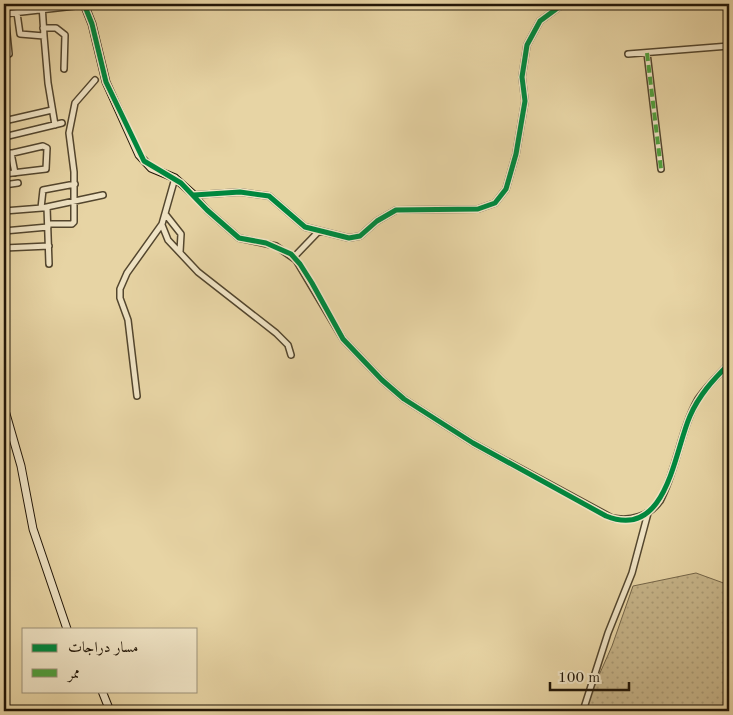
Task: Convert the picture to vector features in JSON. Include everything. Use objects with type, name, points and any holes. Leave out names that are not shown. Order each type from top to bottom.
[{"type":"street","points":[[24,4],[26,11]]},
{"type":"street","points":[[8,54],[4,14],[42,7],[84,4],[92,24],[106,82],[139,155],[153,169],[175,178],[236,236],[271,244],[294,257],[312,283],[343,340],[382,380],[404,399],[473,444],[606,516],[624,520],[648,513],[658,505],[664,494],[684,432],[698,401],[709,384],[729,364]]},
{"type":"street","points":[[194,194],[240,192],[269,196],[302,224],[319,231],[354,238],[396,210],[478,208],[499,200],[506,189],[518,145],[525,101],[522,77],[527,45],[540,21],[563,4]]},
{"type":"street","points":[[42,7],[48,83],[55,125]]},
{"type":"street","points":[[17,13],[20,34],[44,36]]},
{"type":"street","points":[[43,28],[56,28],[65,35],[64,69]]},
{"type":"street","points":[[628,54],[729,46]]},
{"type":"street","points":[[648,53],[661,169]]},
{"type":"street","points":[[4,230],[73,224],[76,202],[69,140],[73,109],[75,103],[95,80]]},
{"type":"street","points":[[4,121],[52,110]]},
{"type":"street","points":[[4,137],[62,123]]},
{"type":"street","points":[[4,155],[43,146],[47,148],[46,169],[4,174]]},
{"type":"street","points":[[11,153],[15,173]]},
{"type":"street","points":[[137,396],[128,320],[120,298],[120,290],[127,273],[162,225],[175,178]]},
{"type":"street","points":[[4,185],[18,183]]},
{"type":"street","points":[[49,264],[48,226],[43,190],[75,184]]},
{"type":"street","points":[[4,211],[76,202],[103,195]]},
{"type":"street","points":[[166,215],[181,234],[180,252]]},
{"type":"street","points":[[162,225],[165,235],[198,272],[276,333],[288,345],[291,355]]},
{"type":"street","points":[[294,257],[319,231]]},
{"type":"street","points":[[4,248],[49,246]]},
{"type":"street","points":[[4,407],[17,451],[33,529],[67,628]]},
{"type":"street","points":[[582,711],[608,633],[632,574],[648,513]]},
{"type":"street","points":[[102,692],[110,711]]},
{"type":"shaded area","points":[[696,573],[729,585],[729,711],[583,711],[612,646],[633,586]]},
{"type":"marked path","points":[[647,53],[661,169]]},
{"type":"cycle path","points":[[84,4],[92,24],[106,82],[144,161],[181,183],[207,210],[239,238],[266,243],[291,254],[312,283],[343,339],[382,380],[404,399],[473,443],[606,516],[626,520],[643,516],[655,505],[665,489],[684,432],[698,401],[729,364]]},
{"type":"cycle path","points":[[194,195],[240,192],[269,196],[305,227],[349,238],[360,236],[377,221],[396,210],[478,209],[495,203],[506,189],[516,154],[525,101],[522,77],[527,45],[540,21],[563,4]]}]
